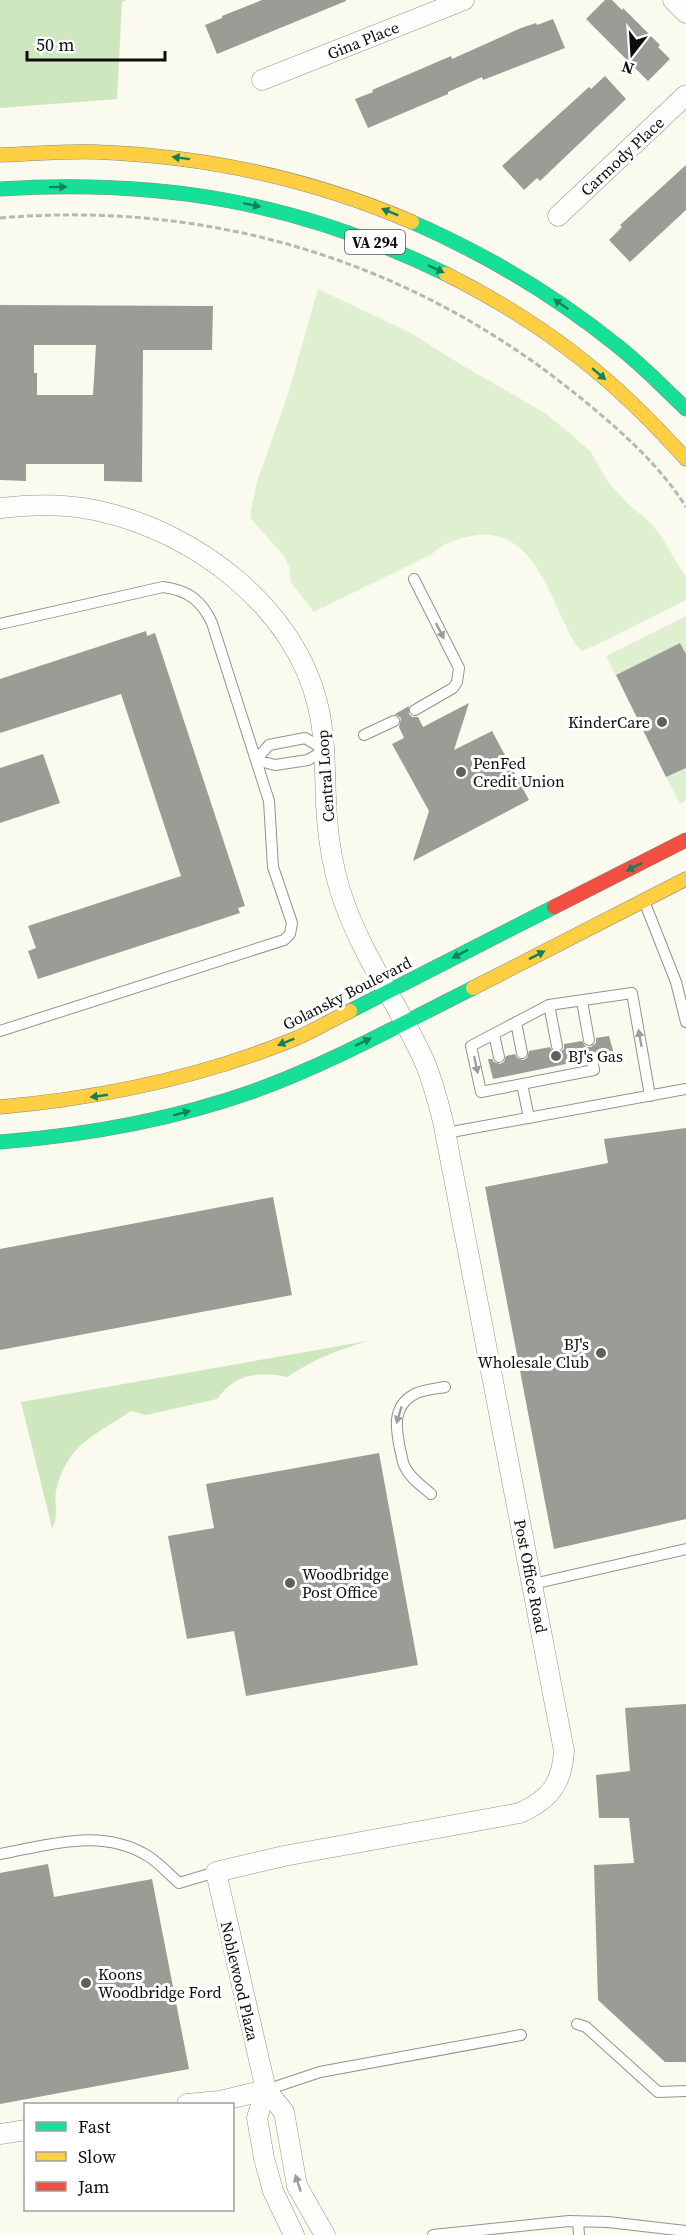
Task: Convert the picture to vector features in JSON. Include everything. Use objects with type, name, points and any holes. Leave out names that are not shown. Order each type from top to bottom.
[{"type":"main road","name":"VA 294","points":[[0,155],[144,153],[203,160],[273,174],[332,190],[435,231],[538,288],[631,358],[686,409]]},
{"type":"main road","name":"VA 294","points":[[0,189],[93,186],[158,189],[209,196],[272,209],[324,224],[392,248],[457,279],[498,302],[548,335],[596,371],[625,397],[686,459]]},
{"type":"main road","name":"Golansky Boulevard","points":[[0,1107],[37,1105],[106,1095],[159,1084],[224,1065],[299,1037],[686,840]]},
{"type":"main road","points":[[0,1142],[58,1138],[119,1128],[179,1115],[237,1097],[294,1075],[405,1022],[686,879]]},
{"type":"street","name":"Gina Place","points":[[262,80],[464,0]]},
{"type":"street","points":[[674,0],[686,14]]},
{"type":"street","name":"Carmody Place","points":[[558,216],[686,95]]},
{"type":"street","name":"Central Loop","points":[[0,508],[55,505],[98,511],[164,533],[205,558],[257,600],[291,643],[307,673],[317,704],[325,750],[327,817],[331,854],[340,889],[358,934],[405,1022]]},
{"type":"street","name":"Post Office Road","points":[[216,1872],[306,1852],[520,1813],[537,1805],[549,1795],[558,1782],[563,1767],[564,1750],[446,1133],[434,1086],[405,1022]]},
{"type":"street","name":"Noblewood Plaza","points":[[216,1872],[266,2090],[284,2112],[297,2186],[325,2235]]},
{"type":"street","points":[[198,2103],[220,2101],[266,2090]]},
{"type":"street","points":[[266,2090],[257,2118],[264,2158],[273,2191],[294,2235]]},
{"type":"street","points":[[0,2134],[24,2130]]},
{"type":"lane","points":[[414,579],[459,668],[457,682],[453,688],[415,710]]},
{"type":"lane","points":[[0,624],[163,587],[178,589],[195,597],[206,610],[212,623],[269,801],[273,867],[292,923],[290,934],[284,940],[0,1031]]},
{"type":"lane","points":[[364,735],[394,721]]},
{"type":"lane","points":[[305,738],[325,750],[308,760],[274,765],[256,760],[269,745],[305,738]]},
{"type":"lane","points":[[644,900],[676,982],[686,1022]]},
{"type":"lane","points":[[592,1059],[594,1070],[562,1071],[504,1082],[481,1092],[471,1046],[549,1005],[632,993],[650,1096]]},
{"type":"lane","points":[[582,1000],[589,1040]]},
{"type":"lane","points":[[549,1005],[557,1046]]},
{"type":"lane","points":[[516,1023],[522,1053]]},
{"type":"lane","points":[[494,1034],[499,1057]]},
{"type":"lane","points":[[526,1079],[529,1118]]},
{"type":"lane","points":[[446,1133],[686,1089]]},
{"type":"lane","points":[[431,1494],[404,1465],[397,1434],[397,1414],[412,1395],[445,1387]]},
{"type":"lane","points":[[533,1584],[686,1549]]},
{"type":"lane","points":[[0,1854],[72,1840],[112,1841],[148,1856],[179,1883],[216,1872]]},
{"type":"lane","points":[[578,2024],[586,2027],[658,2092],[686,2091]]},
{"type":"lane","points":[[266,2090],[320,2072],[521,2035]]},
{"type":"lane","points":[[578,2222],[579,2235]]},
{"type":"lane","points":[[433,2235],[578,2222],[608,2222],[686,2231]]},
{"type":"path","points":[[0,218],[47,214],[159,218],[261,236],[316,251],[366,269],[465,318],[548,372],[630,441],[666,479],[686,507]]},
{"type":"green space","points":[[0,0],[127,0],[122,2],[117,99],[0,108]]},
{"type":"green space","points":[[318,289],[411,333],[545,413],[573,436],[591,452],[608,482],[629,505],[651,523],[663,539],[686,578],[686,600],[582,651],[570,635],[543,578],[523,551],[511,542],[496,536],[478,535],[447,544],[432,554],[314,612],[291,583],[289,567],[284,556],[252,520],[251,513],[255,488],[289,391]]},
{"type":"green space","points":[[686,616],[686,654],[680,643],[616,675],[606,656]]},
{"type":"green space","points":[[686,768],[686,800],[680,804],[666,777]]},
{"type":"green space","points":[[368,1341],[326,1356],[287,1377],[266,1374],[239,1379],[217,1399],[146,1415],[131,1411],[94,1435],[67,1462],[56,1491],[56,1515],[52,1528],[21,1402]]},
{"type":"building","points":[[262,0],[346,1],[217,54],[205,25]]},
{"type":"building","points":[[605,0],[612,0],[622,10],[623,8],[660,45],[658,47],[670,59],[648,81],[586,19]]},
{"type":"building","points":[[553,19],[565,48],[483,80],[482,77],[368,128],[355,99],[451,56],[452,59],[521,28]]},
{"type":"building","points":[[605,76],[626,99],[540,181],[537,178],[524,190],[502,166],[589,87],[591,89]]},
{"type":"building","points":[[686,165],[686,210],[630,262],[609,240],[622,227],[620,225]]},
{"type":"building","points":[[0,305],[213,306],[212,350],[143,350],[142,482],[104,481],[104,464],[26,464],[26,481],[0,480]],"holes":[[[34,345],[96,345],[93,395],[37,395]]]},
{"type":"building","points":[[146,631],[147,636],[155,633],[245,906],[238,908],[240,913],[38,979],[28,951],[36,948],[28,926],[181,876],[121,694],[0,733],[0,679]]},
{"type":"building","name":"KinderCare","points":[[680,643],[686,654],[686,768],[666,777],[616,675]]},
{"type":"building","name":"PenFed Credit Union","points":[[469,703],[454,750],[492,731],[529,800],[413,861],[429,811],[392,744],[404,738],[399,727],[401,718],[395,714],[409,706],[409,714],[412,717],[418,717],[423,727]]},
{"type":"building","points":[[43,754],[60,803],[0,823],[0,768]]},
{"type":"building","name":"BJ's Gas","points":[[609,1036],[614,1054],[599,1057],[595,1052],[590,1052],[585,1056],[585,1060],[493,1079],[488,1059],[500,1064],[504,1062],[506,1056],[515,1054],[517,1058],[523,1060],[527,1058],[529,1051],[550,1047],[554,1053],[559,1053],[564,1049],[564,1044],[582,1041],[586,1047],[591,1047],[596,1043],[596,1038]]},
{"type":"building","name":"BJ's Wholesale Club","points":[[686,1128],[686,1519],[554,1549],[485,1187],[608,1163],[604,1139]]},
{"type":"building","points":[[273,1197],[292,1295],[0,1350],[0,1249]]},
{"type":"building","name":"Woodbridge Post Office","points":[[379,1453],[418,1665],[246,1696],[234,1631],[187,1639],[168,1536],[214,1528],[206,1484]]},
{"type":"building","points":[[686,1704],[686,2062],[665,2062],[598,2000],[594,1865],[634,1863],[629,1818],[599,1818],[596,1775],[630,1771],[625,1708]]},
{"type":"building","name":"Koons Woodbridge Ford","points":[[48,1864],[54,1897],[152,1879],[189,2069],[0,2104],[0,1873]]},
{"type":"traffic: fast","points":[[0,189],[118,188],[229,201],[283,213],[337,229],[391,249],[446,274]]},
{"type":"traffic: fast","points":[[412,222],[492,261],[567,308],[633,359],[686,409]]},
{"type":"traffic: fast","points":[[350,1011],[554,907]]},
{"type":"traffic: fast","points":[[0,1142],[129,1125],[192,1110],[254,1091],[310,1069],[473,988]]},
{"type":"traffic: slow","points":[[0,155],[96,152],[137,154],[218,165],[257,172],[336,193],[412,222]]},
{"type":"traffic: slow","points":[[446,274],[498,302],[571,351],[617,389],[686,459]]},
{"type":"traffic: slow","points":[[473,988],[686,879]]},
{"type":"traffic: slow","points":[[0,1107],[76,1098],[188,1075],[297,1038],[350,1011]]},
{"type":"traffic: jam","points":[[554,907],[686,840]]},
{"type":"place","name":"KinderCare","points":[[662,722]]},
{"type":"place","name":"PenFed Credit Union","points":[[461,772]]},
{"type":"place","name":"BJ's Gas","points":[[556,1056]]},
{"type":"place","name":"BJ's Wholesale Club","points":[[601,1353]]},
{"type":"place","name":"Woodbridge Post Office","points":[[290,1583]]},
{"type":"place","name":"Koons Woodbridge Ford","points":[[86,1983]]}]
